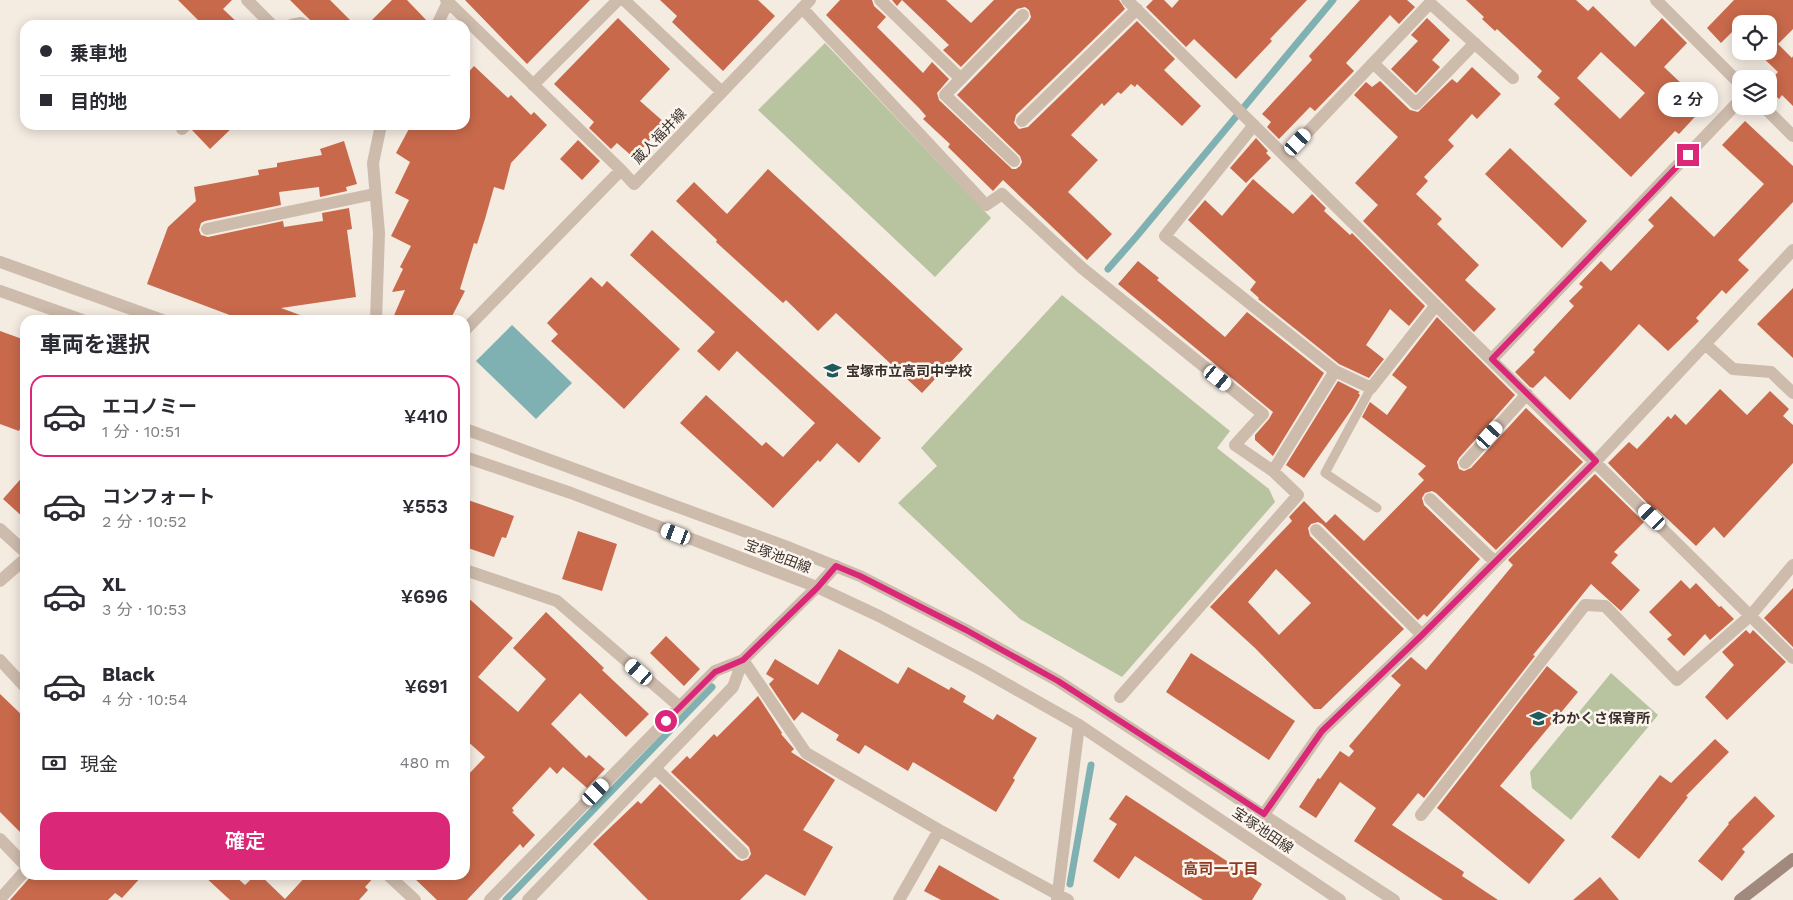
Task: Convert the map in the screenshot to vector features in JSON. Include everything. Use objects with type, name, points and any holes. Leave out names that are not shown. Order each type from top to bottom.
[{"type":"main road","points":[[1740,900],[1793,859]]},
{"type":"street","points":[[247,0],[267,20]]},
{"type":"street","points":[[533,85],[618,0]]},
{"type":"street","points":[[624,0],[722,92]]},
{"type":"street","points":[[880,0],[961,79]]},
{"type":"street","points":[[1127,0],[1596,461],[1793,658]]},
{"type":"street","points":[[1656,0],[1732,76]]},
{"type":"street","points":[[439,20],[447,1],[466,20]]},
{"type":"street","points":[[1286,155],[1430,3],[1513,78]]},
{"type":"street","points":[[806,4],[986,205],[1002,194],[1082,268],[1263,414],[1235,445],[1273,471],[1298,495],[1120,697]]},
{"type":"street","name":"蔵人福井線","points":[[470,325],[621,170],[634,184],[806,4]]},
{"type":"street","points":[[1022,121],[1136,10]]},
{"type":"street","points":[[1014,161],[945,95],[1023,15]]},
{"type":"street","points":[[470,23],[621,170]]},
{"type":"street","points":[[1373,63],[1416,104],[1475,43]]},
{"type":"street","points":[[1492,359],[1732,108]]},
{"type":"street","points":[[1772,115],[1793,136]]},
{"type":"street","points":[[1250,121],[1165,236],[1335,371],[1372,388],[1436,305]]},
{"type":"street","points":[[376,315],[379,234],[372,163],[379,130]]},
{"type":"street","points":[[208,229],[374,194]]},
{"type":"street","points":[[1264,814],[1322,731],[1422,635],[1596,461],[1793,250]]},
{"type":"street","points":[[0,262],[148,315]]},
{"type":"street","points":[[0,291],[65,315]]},
{"type":"street","points":[[1705,344],[1733,369],[1770,372],[1793,393]]},
{"type":"street","points":[[1273,471],[1335,371]]},
{"type":"street","points":[[1465,463],[1527,394]]},
{"type":"street","points":[[470,432],[860,576],[966,630],[1058,681],[1394,900]]},
{"type":"street","name":"宝塚池田線","points":[[470,461],[570,493],[818,587],[879,616],[972,664],[1079,725],[1340,900]]},
{"type":"street","points":[[1430,499],[1495,562]]},
{"type":"street","points":[[0,529],[20,547]]},
{"type":"street","points":[[1316,530],[1422,635]]},
{"type":"street","points":[[0,581],[20,563]]},
{"type":"street","points":[[1421,815],[1585,605],[1605,606],[1678,680],[1751,615],[1793,565]]},
{"type":"street","points":[[490,900],[715,672],[743,660],[818,587],[836,566]]},
{"type":"street","points":[[470,572],[557,601],[680,707]]},
{"type":"street","points":[[0,660],[20,682]]},
{"type":"street","points":[[528,900],[733,687],[743,660]]},
{"type":"street","points":[[743,660],[806,753],[1061,898],[1079,725]]},
{"type":"street","points":[[655,768],[743,853]]},
{"type":"street","points":[[899,900],[939,830]]},
{"type":"street","points":[[0,839],[20,860]]},
{"type":"street","points":[[0,899],[20,877]]},
{"type":"street","points":[[393,880],[415,900]]},
{"type":"lane","points":[[1372,388],[1325,473],[1377,508]]},
{"type":"green space","points":[[825,43],[991,218],[935,277],[758,110]]},
{"type":"green space","points":[[1062,295],[1230,431],[1217,448],[1269,489],[1275,502],[1122,677],[1020,619],[898,503],[937,466],[921,448]]},
{"type":"green space","points":[[1611,673],[1658,715],[1571,820],[1532,788],[1530,772]]},
{"type":"water","points":[[512,325],[572,383],[536,419],[476,361]]},
{"type":"building","points":[[178,0],[232,0],[223,9],[235,20],[198,20]]},
{"type":"building","points":[[290,0],[330,0],[350,20],[310,20]]},
{"type":"building","points":[[392,0],[407,0],[426,20],[372,20]]},
{"type":"building","points":[[465,0],[590,0],[527,64]]},
{"type":"building","points":[[660,0],[758,0],[775,16],[723,71],[672,22],[677,16]]},
{"type":"building","points":[[840,0],[872,0],[874,6],[886,17],[877,27],[923,73],[932,62],[949,79],[937,93],[939,100],[1012,169],[1020,166],[1022,162],[1020,156],[957,95],[1029,21],[1031,17],[1029,10],[1025,7],[1017,9],[961,67],[943,50],[949,45],[902,0],[946,0],[971,23],[994,0],[1119,0],[1125,9],[1016,115],[1014,123],[1019,129],[1028,127],[1137,21],[1175,59],[1164,70],[1201,106],[1182,126],[1137,84],[1135,87],[1131,84],[1121,94],[1118,92],[1104,106],[1102,103],[1071,135],[1098,160],[1068,192],[1112,234],[1087,260],[1003,180],[993,191],[948,147],[950,144],[923,119],[926,116],[919,108],[826,15]]},
{"type":"building","points":[[892,0],[902,0],[897,6]]},
{"type":"building","points":[[1153,0],[1164,0],[1172,8],[1179,0],[1307,0],[1236,79],[1194,39],[1186,47],[1146,7]]},
{"type":"building","points":[[1360,0],[1407,0],[1415,7],[1399,24],[1390,15],[1346,63],[1354,71],[1315,111],[1310,107],[1279,139],[1267,127],[1271,122],[1262,114],[1312,60],[1309,56]]},
{"type":"building","points":[[1466,0],[1576,0],[1588,11],[1593,6],[1635,47],[1662,18],[1687,43],[1664,67],[1705,106],[1679,134],[1675,131],[1631,177],[1554,104],[1560,98],[1537,77],[1542,71],[1497,29],[1495,31],[1482,19],[1484,17]],"holes":[[[1601,52],[1645,93],[1620,119],[1577,78]]]},
{"type":"building","points":[[1734,0],[1793,0],[1793,29],[1778,44],[1792,58],[1793,56],[1793,106],[1782,95],[1779,99],[1777,97],[1778,72],[1765,60],[1777,60],[1777,15],[1732,15],[1732,32],[1721,43],[1707,28]]},
{"type":"building","points":[[618,18],[670,69],[640,101],[665,123],[634,158],[617,143],[611,149],[589,128],[594,122],[554,84]]},
{"type":"building","points":[[1427,18],[1450,40],[1432,60],[1440,67],[1416,93],[1391,69],[1418,41],[1411,35]]},
{"type":"building","points":[[474,66],[508,98],[511,95],[531,115],[534,112],[547,125],[511,163],[504,190],[494,187],[477,244],[474,243],[460,289],[465,291],[453,315],[394,315],[405,290],[392,292],[403,269],[400,267],[411,246],[391,236],[409,200],[395,193],[410,162],[396,153],[408,130],[470,130],[470,70]]},
{"type":"building","points":[[1472,67],[1501,94],[1477,119],[1472,114],[1448,140],[1454,146],[1424,177],[1428,181],[1416,194],[1442,219],[1437,224],[1479,265],[1465,280],[1496,309],[1474,332],[1363,221],[1378,205],[1355,183],[1398,137],[1354,95],[1366,82],[1372,87],[1380,81],[1410,110],[1418,112],[1452,79],[1457,83]]},
{"type":"building","points":[[1745,121],[1793,166],[1793,202],[1738,260],[1749,270],[1726,294],[1722,290],[1696,318],[1699,321],[1668,351],[1639,324],[1570,400],[1545,376],[1533,388],[1530,387],[1515,372],[1535,352],[1533,350],[1574,306],[1569,301],[1583,287],[1579,284],[1601,261],[1611,271],[1654,226],[1648,220],[1671,196],[1714,237],[1764,184],[1722,145]]},
{"type":"building","points":[[192,130],[230,130],[210,149]]},
{"type":"building","points":[[1256,138],[1268,151],[1266,153],[1271,158],[1246,183],[1230,168]]},
{"type":"building","points":[[578,140],[600,161],[582,180],[560,159]]},
{"type":"building","points":[[344,141],[357,184],[346,187],[347,191],[320,197],[319,187],[279,192],[281,205],[205,221],[201,223],[199,230],[201,235],[208,237],[283,221],[284,227],[323,221],[322,213],[349,208],[352,229],[347,230],[356,297],[281,308],[300,315],[230,315],[147,284],[168,227],[196,201],[194,187],[259,175],[258,170],[277,167],[277,163],[322,155],[320,149]]},
{"type":"building","points":[[1510,148],[1587,221],[1562,248],[1485,174]]},
{"type":"building","points":[[768,169],[963,349],[922,393],[836,313],[818,331],[786,300],[783,303],[716,242],[717,240],[676,201],[694,182],[727,214]]},
{"type":"building","points":[[1253,179],[1293,214],[1312,194],[1326,208],[1324,211],[1350,235],[1352,233],[1425,306],[1409,326],[1390,309],[1366,345],[1384,359],[1369,378],[1339,364],[1258,299],[1250,290],[1256,282],[1188,220],[1205,200],[1222,216]]},
{"type":"building","points":[[652,230],[881,438],[859,463],[837,443],[820,462],[818,460],[773,508],[680,423],[706,395],[762,446],[766,442],[783,457],[815,423],[737,351],[719,371],[697,351],[715,332],[630,255]]},
{"type":"building","points":[[1138,261],[1159,278],[1157,280],[1225,337],[1247,312],[1324,373],[1273,456],[1255,440],[1255,435],[1273,412],[1118,284]]},
{"type":"building","points":[[591,277],[602,287],[607,281],[680,349],[624,409],[551,341],[558,334],[547,323]]},
{"type":"building","points":[[1793,288],[1793,358],[1757,324]]},
{"type":"building","points":[[1437,317],[1515,395],[1459,458],[1457,462],[1459,469],[1464,471],[1471,468],[1526,408],[1583,462],[1496,550],[1436,493],[1432,491],[1425,493],[1422,498],[1424,505],[1480,559],[1427,617],[1424,614],[1418,620],[1322,524],[1318,522],[1311,524],[1308,528],[1310,536],[1404,629],[1321,709],[1314,709],[1255,648],[1210,607],[1292,521],[1289,517],[1304,501],[1326,523],[1335,514],[1364,541],[1424,480],[1418,474],[1426,466],[1362,417],[1370,402],[1387,415],[1407,387],[1392,375]],"holes":[[[1276,569],[1311,603],[1279,635],[1248,602]]]},
{"type":"building","points":[[0,331],[20,338],[20,428],[19,431],[0,424]]},
{"type":"building","points":[[1338,381],[1360,392],[1358,393],[1360,395],[1304,478],[1286,465]]},
{"type":"building","points":[[1720,389],[1747,415],[1770,391],[1789,409],[1783,416],[1793,425],[1793,463],[1724,538],[1714,527],[1696,546],[1657,509],[1655,511],[1608,463],[1629,442],[1637,449],[1668,416],[1671,419],[1675,414],[1686,425]]},
{"type":"building","points":[[1595,474],[1644,522],[1614,552],[1618,555],[1611,563],[1640,590],[1621,611],[1591,584],[1533,655],[1535,656],[1424,798],[1418,793],[1392,825],[1464,872],[1462,876],[1498,900],[1443,900],[1354,841],[1376,808],[1340,782],[1316,818],[1299,807],[1318,778],[1320,779],[1340,751],[1349,757],[1354,751],[1349,746],[1401,685],[1391,676],[1411,657],[1426,670],[1513,565],[1508,560]]},
{"type":"building","points":[[20,480],[20,514],[3,499]]},
{"type":"building","points":[[470,501],[514,516],[506,538],[502,537],[494,557],[470,549]]},
{"type":"building","points":[[578,531],[617,544],[602,591],[562,579]]},
{"type":"building","points":[[1681,580],[1690,589],[1696,583],[1719,607],[1721,606],[1734,619],[1710,640],[1705,634],[1684,656],[1667,639],[1672,635],[1649,612]]},
{"type":"building","points":[[1793,588],[1793,647],[1764,618]]},
{"type":"building","points":[[470,599],[513,638],[478,677],[518,712],[546,679],[513,648],[546,612],[604,668],[602,670],[649,714],[626,737],[580,693],[551,724],[586,758],[589,755],[605,769],[587,788],[563,767],[557,774],[550,767],[512,808],[514,811],[512,812],[535,835],[523,848],[520,844],[467,900],[437,900],[416,880],[470,880],[470,773],[485,757],[470,744]]},
{"type":"building","points":[[1746,630],[1750,634],[1753,630],[1786,662],[1727,720],[1705,697],[1734,665],[1722,652]]},
{"type":"building","points":[[666,636],[700,669],[684,686],[650,653]]},
{"type":"building","points":[[839,649],[898,684],[908,667],[949,690],[951,687],[966,696],[963,702],[993,720],[997,714],[1037,738],[1013,778],[1015,780],[996,812],[913,762],[908,771],[865,745],[859,754],[836,740],[839,735],[802,712],[794,721],[769,684],[774,679],[766,674],[775,659],[818,685]]},
{"type":"building","points":[[1191,653],[1295,721],[1269,760],[1166,692]]},
{"type":"building","points":[[1547,666],[1578,692],[1500,786],[1565,840],[1529,884],[1437,808]]},
{"type":"building","points":[[0,694],[20,713],[20,832],[0,812]]},
{"type":"building","points":[[758,696],[781,734],[794,749],[791,752],[835,780],[803,830],[833,847],[805,896],[766,874],[740,900],[648,900],[593,844],[638,801],[641,804],[660,784],[737,859],[742,861],[748,859],[751,854],[749,847],[671,772],[687,756],[690,759],[714,734],[717,737]]},
{"type":"building","points":[[1715,739],[1729,752],[1686,796],[1688,797],[1639,859],[1611,837],[1660,775],[1671,783]]},
{"type":"building","points":[[1126,795],[1262,884],[1252,900],[1203,900],[1135,856],[1119,879],[1093,861],[1117,824],[1109,819]]},
{"type":"building","points":[[1755,796],[1775,816],[1742,849],[1745,852],[1722,881],[1698,861],[1728,823]]},
{"type":"building","points":[[939,865],[1000,900],[941,900],[924,891]]},
{"type":"building","points":[[1600,877],[1619,900],[1573,900]]},
{"type":"building","points":[[28,880],[138,880],[122,898],[115,893],[108,900],[10,900]]},
{"type":"building","points":[[208,880],[240,880],[245,885],[250,880],[265,880],[285,899],[302,880],[371,880],[365,887],[368,890],[359,900],[230,900]]},
{"type":"waterway","points":[[1108,269],[1333,0]]},
{"type":"waterway","points":[[506,900],[712,687]]},
{"type":"waterway","points":[[1070,884],[1091,765]]},
{"type":"place","name":"宝塚市立高司中学校","points":[[832,371]]},
{"type":"place","name":"わかくさ保育所","points":[[1538,718]]},
{"type":"district","name":"高司一丁目","points":[[1221,869]]},
{"type":"route","points":[[666,721],[715,672],[743,660],[818,587],[836,566],[860,576],[966,630],[1058,681],[1264,814],[1322,731],[1422,635],[1596,461],[1492,359],[1688,155]]}]
